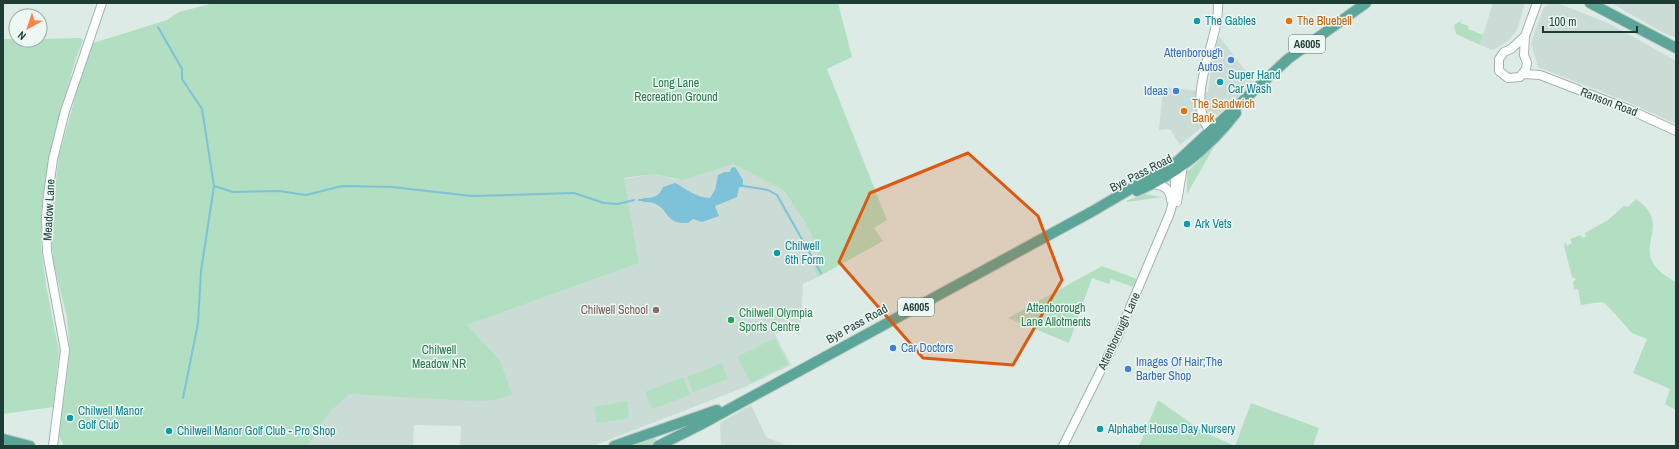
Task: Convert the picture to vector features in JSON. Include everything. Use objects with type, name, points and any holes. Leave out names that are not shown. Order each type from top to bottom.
[{"type":"main road","name":"A6005","points":[[1213,135],[1252,92],[1288,59],[1366,3]]},
{"type":"main road","points":[[1590,3],[1676,48]]},
{"type":"main road","name":"Bye Pass Road","points":[[1093,211],[1154,184],[1179,166],[1213,135]]},
{"type":"main road","name":"Bye Pass Road","points":[[658,446],[700,426],[738,403],[1179,166]]},
{"type":"main road","name":"Bye Pass Road","points":[[614,446],[738,403]]},
{"type":"main road","points":[[3,439],[30,446]]},
{"type":"street","name":"Meadow Lane","points":[[53,446],[65,350],[48,252],[46,218],[48,195],[53,159],[65,111],[102,3]]},
{"type":"street","points":[[1213,135],[1202,116],[1202,87],[1204,66],[1217,18],[1218,3]]},
{"type":"street","name":"Ranson Road","points":[[1524,74],[1526,59],[1525,36],[1537,3]]},
{"type":"street","name":"Ranson Road","points":[[1525,36],[1511,49],[1504,52],[1498,59],[1499,71],[1508,78],[1514,79],[1524,74],[1540,75],[1628,109],[1676,131]]},
{"type":"street","name":"Ranson Road","points":[[1511,49],[1517,50],[1540,75]]},
{"type":"street","name":"Attenborough Lane","points":[[1063,446],[1117,338],[1170,213],[1179,166]]},
{"type":"street","name":"Attenborough Lane","points":[[1154,184],[1162,185],[1170,192],[1170,213]]},
{"type":"highlighted area","points":[[968,153],[1038,216],[1062,280],[1013,365],[923,358],[839,262],[870,193]]},
{"type":"shaded area","points":[[1493,3],[1525,3],[1517,30],[1508,41],[1493,50],[1480,45]]},
{"type":"shaded area","points":[[1549,3],[1557,3],[1610,24],[1676,61],[1676,124],[1628,102],[1538,67],[1531,43],[1543,9]]},
{"type":"shaded area","points":[[1611,3],[1676,3],[1676,38],[1660,31]]},
{"type":"shaded area","points":[[1219,36],[1254,82],[1227,107],[1180,145],[1170,129],[1159,130],[1163,87],[1208,92],[1212,61]]},
{"type":"shaded area","name":"Chilwell School","points":[[733,164],[783,190],[803,219],[820,252],[809,259],[818,277],[803,284],[801,322],[775,334],[791,365],[745,387],[593,446],[460,446],[461,426],[414,425],[413,446],[308,446],[330,412],[348,394],[494,400],[500,360],[467,325],[639,263],[624,179],[654,174],[678,180]]},
{"type":"shaded area","points":[[751,405],[766,437],[788,446],[721,446],[720,423]]},
{"type":"green space","points":[[214,3],[838,3],[852,57],[827,69],[887,220],[874,228],[883,241],[818,277],[809,259],[820,252],[803,219],[783,190],[733,164],[682,180],[654,174],[624,178],[639,263],[467,325],[500,360],[512,395],[494,400],[474,401],[349,394],[330,412],[308,446],[64,446],[59,436],[70,352],[67,317],[54,265],[50,228],[59,156],[90,44],[167,20],[179,12]]},
{"type":"green space","points":[[1462,20],[1460,23],[1469,26],[1468,29],[1483,35],[1480,45],[1456,34],[1454,25]]},
{"type":"green space","points":[[80,38],[83,40],[75,61],[50,153],[41,214],[41,247],[46,285],[59,352],[53,407],[3,414],[3,39],[8,39],[8,48],[48,48],[48,39]]},
{"type":"green space","points":[[1215,145],[1187,194],[1187,172]]},
{"type":"green space","points":[[1144,194],[1163,197],[1126,201]]},
{"type":"green space","points":[[1636,199],[1648,210],[1652,220],[1653,231],[1650,250],[1652,261],[1660,271],[1676,282],[1676,410],[1665,404],[1670,389],[1633,373],[1647,339],[1632,333],[1606,304],[1601,302],[1581,305],[1578,289],[1574,290],[1573,282],[1576,279],[1572,277],[1564,246],[1565,242],[1567,246],[1572,243],[1570,239],[1581,235],[1582,238],[1586,236],[1585,233],[1608,220],[1624,206],[1628,207]]},
{"type":"green space","name":"Attenborough Lane Allotments","points":[[1102,266],[1137,279],[1133,287],[1111,279],[1109,284],[1092,278],[1069,343],[1008,318]]},
{"type":"green space","points":[[775,338],[788,364],[751,383],[737,357]]},
{"type":"green space","points":[[722,363],[728,379],[693,392],[687,377]]},
{"type":"green space","points":[[683,377],[690,395],[652,409],[645,392]]},
{"type":"green space","points":[[1158,400],[1202,431],[1235,446],[1139,446]]},
{"type":"green space","points":[[627,401],[629,418],[597,423],[594,407]]},
{"type":"green space","points":[[1251,403],[1319,428],[1313,446],[1235,446]]},
{"type":"green space","points":[[654,438],[657,440],[657,443],[650,446],[630,446]]},
{"type":"water","points":[[735,167],[743,180],[743,187],[739,187],[737,197],[715,206],[719,216],[702,222],[693,219],[688,223],[681,223],[672,220],[664,210],[656,204],[651,202],[643,202],[643,198],[650,198],[658,195],[663,187],[675,183],[696,195],[710,198],[715,190],[718,175],[725,172],[730,172],[731,168]]},
{"type":"waterway","points":[[158,27],[182,69],[182,79],[202,109],[214,186],[201,271],[198,323],[183,398]]},
{"type":"waterway","points":[[214,186],[233,192],[279,191],[306,195],[342,186],[392,187],[472,196],[574,193],[604,203],[618,204],[634,200]]},
{"type":"waterway","points":[[743,186],[768,190],[777,195],[821,273]]},
{"type":"place","name":"The Gables","points":[[1197,21]]},
{"type":"place","name":"The Bluebell","points":[[1289,21]]},
{"type":"place","name":"Attenborough Autos","points":[[1231,60]]},
{"type":"place","name":"Super Hand Car Wash","points":[[1220,82]]},
{"type":"place","name":"Ideas","points":[[1176,91]]},
{"type":"place","name":"The Sandwich Bank","points":[[1184,111]]},
{"type":"place","name":"Ark Vets","points":[[1187,224]]},
{"type":"place","name":"Chilwell 6th Form","points":[[777,253]]},
{"type":"place","name":"Chilwell School","points":[[656,310]]},
{"type":"place","name":"Chilwell Olympia Sports Centre","points":[[731,320]]},
{"type":"place","name":"Car Doctors","points":[[893,348]]},
{"type":"place","name":"Images Of Hair;The Barber Shop","points":[[1128,369]]},
{"type":"place","name":"Chilwell Manor Golf Club","points":[[70,418]]},
{"type":"place","name":"Alphabet House Day Nursery","points":[[1100,429]]},
{"type":"place","name":"Chilwell Manor Golf Club - Pro Shop","points":[[169,431]]},
{"type":"park label","name":"Long Lane Recreation Ground","points":[[676,90]]},
{"type":"park label","name":"Chilwell Meadow NR","points":[[439,357]]}]
